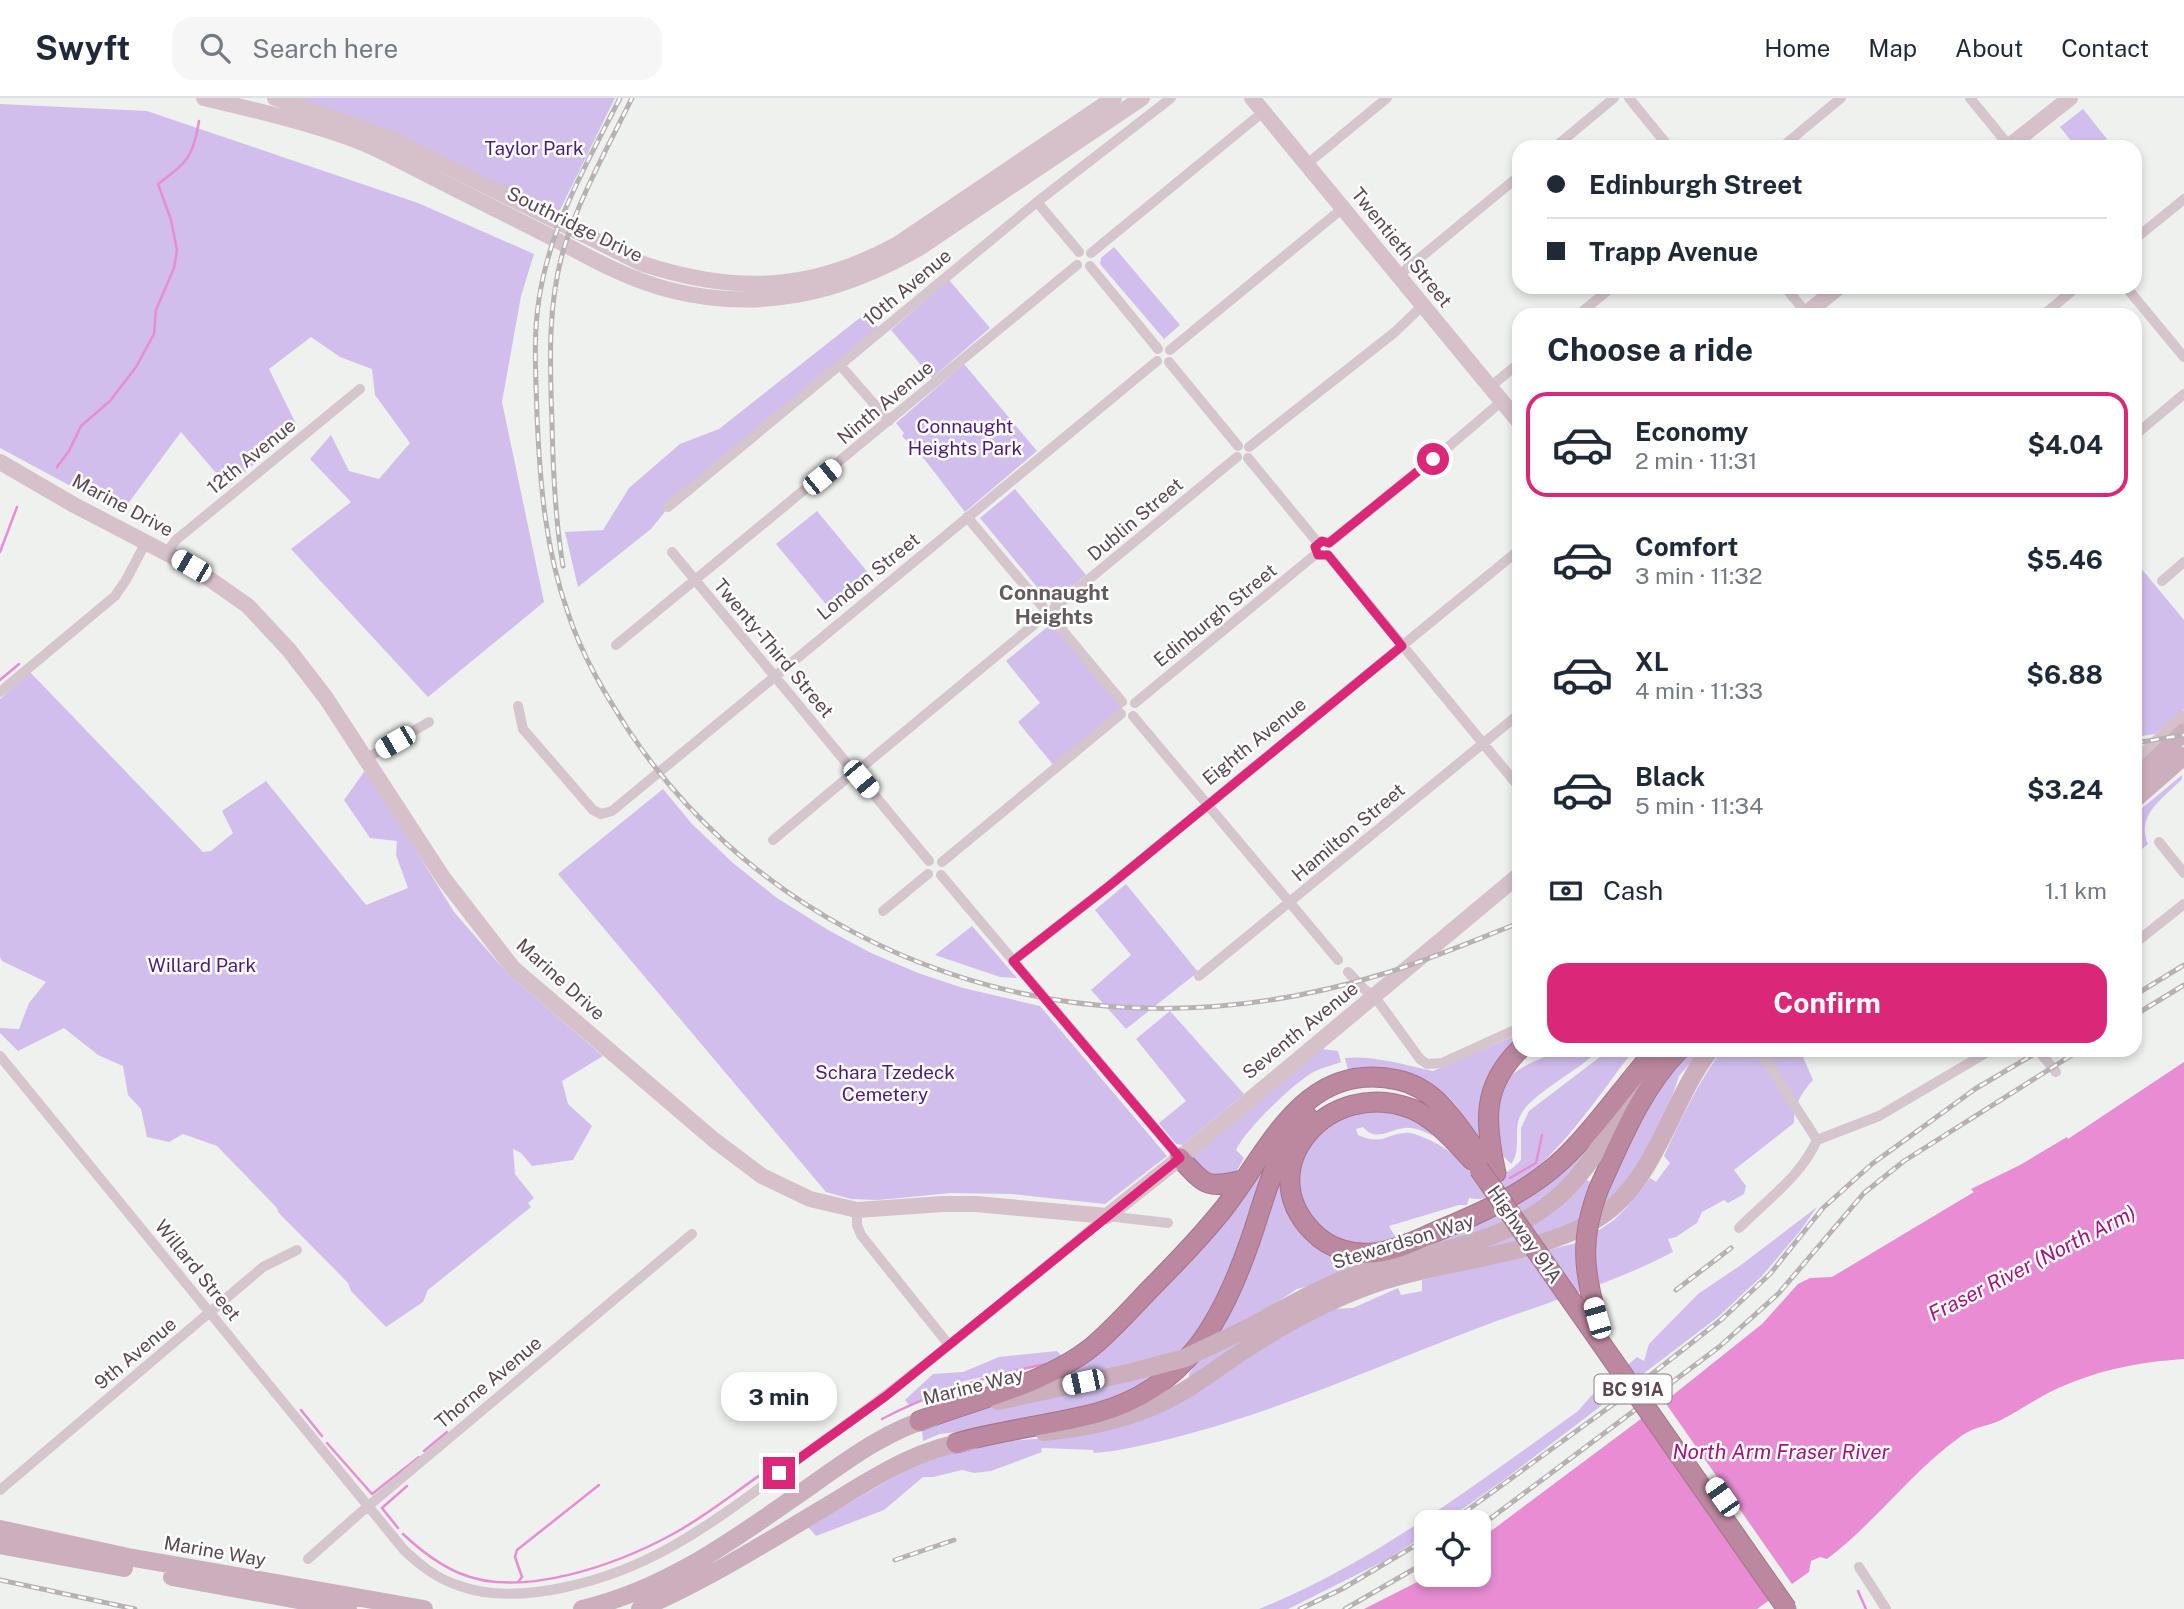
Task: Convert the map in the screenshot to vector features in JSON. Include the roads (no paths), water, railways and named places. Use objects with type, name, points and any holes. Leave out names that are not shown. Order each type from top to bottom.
[{"type":"highway","points":[[1489,1167],[1487,1130],[1491,1095],[1504,1068],[1513,1057]]},
{"type":"highway","points":[[1527,1187],[1565,1148],[1637,1057]]},
{"type":"highway","points":[[1489,1167],[1414,1110],[1392,1103],[1362,1101],[1323,1118],[1305,1137],[1294,1160],[1292,1195],[1301,1217],[1318,1238],[1345,1251],[1367,1253],[1410,1243],[1496,1205],[1527,1187],[1562,1160],[1653,1057]]},
{"type":"highway","points":[[1597,1318],[1587,1280],[1584,1253],[1589,1217],[1599,1188],[1640,1102],[1673,1057]]},
{"type":"highway","points":[[919,1421],[1055,1371],[1092,1346],[1179,1260],[1221,1212],[1280,1128],[1305,1102],[1329,1086],[1359,1078],[1401,1081],[1426,1093],[1447,1111],[1489,1167]]},
{"type":"highway","points":[[956,1443],[996,1432],[1101,1412],[1140,1395],[1182,1365],[1200,1346],[1227,1302],[1286,1145],[1299,1124],[1320,1104],[1346,1092],[1360,1089],[1387,1089],[1410,1095],[1440,1115],[1489,1167]]},
{"type":"highway","points":[[1180,1158],[1200,1180],[1216,1186],[1244,1180]]},
{"type":"highway","name":"Highway 91A","points":[[1489,1167],[1800,1609]]},
{"type":"highway","name":"Highway 91A","points":[[1489,1167],[1787,1609]]},
{"type":"main road","name":"Southridge Drive","points":[[204,98],[301,122],[364,144],[609,267],[668,290],[734,300],[786,298],[839,286],[866,276],[919,248],[1142,98]]},
{"type":"main road","name":"Southridge Drive","points":[[275,98],[390,138],[643,264],[675,275],[726,284],[793,281],[842,269],[876,256],[898,244],[1114,98]]},
{"type":"main road","name":"Twentieth Street","points":[[1252,98],[1512,413]]},
{"type":"main road","points":[[2018,140],[2070,98]]},
{"type":"main road","points":[[705,296],[726,284]]},
{"type":"main road","points":[[1814,308],[1831,294]]},
{"type":"main road","name":"Marine Drive","points":[[0,462],[74,505],[167,552],[221,585],[248,606],[289,650],[326,698],[458,899],[499,952],[528,982],[714,1140],[762,1177],[810,1199],[857,1210],[976,1204],[1107,1216]]},
{"type":"main road","points":[[2142,746],[2184,712]]},
{"type":"main road","points":[[2142,757],[2184,718]]},
{"type":"main road","points":[[2142,773],[2184,732]]},
{"type":"main road","points":[[2142,793],[2184,756]]},
{"type":"main road","name":"Seventh Avenue","points":[[1107,1216],[1512,881]]},
{"type":"main road","name":"Stewardson Way","points":[[1248,1328],[1349,1278],[1482,1240],[1515,1227],[1533,1216],[1560,1195],[1580,1174],[1654,1057]]},
{"type":"main road","name":"Stewardson Way","points":[[956,1443],[1081,1428],[1124,1418],[1170,1398],[1298,1318],[1329,1303],[1383,1281],[1536,1244],[1590,1224],[1612,1208],[1637,1182],[1690,1079],[1705,1057]]},
{"type":"main road","name":"Marine Way","points":[[582,1609],[663,1581],[718,1551],[877,1441],[919,1421],[968,1407],[1185,1358],[1248,1328]]},
{"type":"main road","points":[[640,1609],[710,1576],[870,1479],[922,1454],[956,1443]]},
{"type":"main road","name":"Marine Way","points":[[0,1529],[128,1557],[424,1609]]},
{"type":"main road","name":"Marine Way","points":[[0,1545],[348,1609]]},
{"type":"street","name":"10th Avenue","points":[[668,507],[1037,202],[1171,98]]},
{"type":"street","points":[[1307,164],[1387,98]]},
{"type":"street","points":[[1563,140],[1614,98]]},
{"type":"street","points":[[1629,98],[1663,140]]},
{"type":"street","points":[[1790,140],[1841,98]]},
{"type":"street","points":[[1970,98],[2003,140]]},
{"type":"street","points":[[1091,253],[1263,112]]},
{"type":"street","points":[[1398,275],[1512,182]]},
{"type":"street","points":[[2142,233],[2184,199]]},
{"type":"street","points":[[1037,202],[1079,252]]},
{"type":"street","name":"London Street","points":[[518,706],[523,729],[593,810],[601,814],[612,811],[1343,208]]},
{"type":"street","points":[[1087,250],[1091,253],[1094,259],[1090,266],[1085,268],[1077,265],[1076,257],[1079,252],[1087,250]]},
{"type":"street","name":"Ninth Avenue","points":[[616,645],[1077,265]]},
{"type":"street","points":[[1090,266],[1512,778]]},
{"type":"street","points":[[1586,308],[1604,294]]},
{"type":"street","points":[[1791,294],[1802,308]]},
{"type":"street","points":[[2052,308],[2068,294]]},
{"type":"street","points":[[2132,294],[2184,357]]},
{"type":"street","name":"Dublin Street","points":[[862,767],[1243,452],[1395,332],[1402,322],[1423,305]]},
{"type":"street","points":[[840,365],[889,421]]},
{"type":"street","points":[[1490,387],[1512,369]]},
{"type":"street","name":"12th Avenue","points":[[167,552],[173,542],[360,389]]},
{"type":"street","points":[[2142,429],[2184,394]]},
{"type":"street","points":[[1447,447],[1502,401]]},
{"type":"street","name":"Edinburgh Street","points":[[1135,703],[1433,459]]},
{"type":"street","points":[[968,517],[1122,702]]},
{"type":"street","points":[[0,692],[115,596],[146,542]]},
{"type":"street","name":"Twenty-Third Street","points":[[672,552],[849,765]]},
{"type":"street","name":"Eighth Avenue","points":[[1013,961],[1512,556]]},
{"type":"street","points":[[2162,581],[2184,562]]},
{"type":"street","points":[[1127,700],[1135,703],[1137,708],[1133,716],[1128,718],[1121,714],[1119,707],[1122,702],[1127,700]]},
{"type":"street","points":[[942,862],[1121,714]]},
{"type":"street","points":[[1133,716],[1338,960]]},
{"type":"street","name":"Hamilton Street","points":[[1199,976],[1512,720]]},
{"type":"street","points":[[367,758],[429,722]]},
{"type":"street","points":[[849,765],[862,767],[864,772],[861,779],[855,782],[847,778],[846,770],[849,765]]},
{"type":"street","points":[[773,840],[847,778]]},
{"type":"street","points":[[861,779],[929,861]]},
{"type":"street","points":[[2159,842],[2184,873]]},
{"type":"street","points":[[941,875],[932,877],[926,866],[934,859],[942,862]]},
{"type":"street","points":[[941,875],[944,867],[942,862]]},
{"type":"street","points":[[883,911],[928,874]]},
{"type":"street","points":[[941,875],[1180,1158]]},
{"type":"street","points":[[2142,937],[2184,904]]},
{"type":"street","points":[[1348,972],[1375,997],[1420,1059],[1427,1064],[1442,1063],[1512,1031]]},
{"type":"street","points":[[1764,1057],[1817,1140]]},
{"type":"street","points":[[1739,1228],[1810,1157],[1817,1140],[1880,1116],[1979,1057]]},
{"type":"street","points":[[2044,1057],[2056,1072]]},
{"type":"street","name":"Willard Street","points":[[2,1061],[404,1550],[426,1570],[458,1586],[492,1593],[510,1594],[577,1584],[628,1567],[671,1547],[886,1396],[1107,1216]]},
{"type":"street","points":[[857,1210],[857,1225],[861,1235],[949,1345]]},
{"type":"street","name":"Marine Drive","points":[[1107,1216],[1168,1223]]},
{"type":"street","name":"Thorne Avenue","points":[[308,1559],[692,1234]]},
{"type":"street","name":"9th Avenue","points":[[0,1490],[263,1267],[297,1250]]},
{"type":"street","points":[[1859,1567],[1886,1609]]},
{"type":"water","name":"North Arm Fraser River","points":[[2184,1062],[2184,1359],[2132,1365],[2082,1378],[2050,1392],[1999,1421],[1965,1433],[1925,1466],[1844,1545],[1827,1559],[1820,1557],[1811,1561],[1809,1572],[1757,1609],[1364,1609],[1414,1584],[1414,1587],[1491,1587],[1491,1531],[1673,1395],[1762,1324],[1798,1284],[1810,1278],[1832,1277],[1974,1192],[1971,1189],[2020,1165],[2067,1137],[2068,1139]]},
{"type":"waterway","points":[[57,467],[69,451],[81,426],[110,401],[136,367],[154,334],[156,310],[174,268],[177,250],[171,220],[158,184],[187,158],[199,121]]},
{"type":"waterway","points":[[0,552],[17,507]]},
{"type":"waterway","points":[[0,680],[19,664]]},
{"type":"waterway","points":[[1510,1178],[1536,1163],[1542,1135]]},
{"type":"waterway","points":[[882,1419],[962,1386],[1046,1364]]},
{"type":"waterway","points":[[301,1410],[322,1436]]},
{"type":"waterway","points":[[424,1451],[447,1432]]},
{"type":"waterway","points":[[327,1443],[372,1494],[419,1457]]},
{"type":"waterway","points":[[403,1534],[444,1565],[459,1573],[484,1580],[511,1583],[569,1575],[625,1557],[673,1534],[766,1471]]},
{"type":"waterway","points":[[518,1582],[522,1577],[515,1557],[517,1550],[599,1485]]},
{"type":"waterway","points":[[398,1528],[382,1508],[407,1486]]},
{"type":"waterway","points":[[1858,1591],[1866,1609]]},
{"type":"railway","points":[[620,98],[561,220],[544,272],[539,299],[536,328],[537,416],[545,515],[560,589],[574,629],[611,703],[675,791],[728,845],[787,892],[851,931],[919,962],[990,986],[1064,1001],[1170,1008],[1233,1005],[1295,996],[1386,973],[1512,926]]},
{"type":"railway","points":[[563,566],[556,512],[552,441],[550,357],[555,291],[564,248],[578,210],[632,98]]},
{"type":"railway","points":[[2142,742],[2184,735]]},
{"type":"railway","points":[[2142,991],[2184,965]]},
{"type":"railway","points":[[2142,1011],[2184,985]]},
{"type":"railway","points":[[1468,1510],[1615,1403],[1722,1319],[1770,1274],[1823,1208],[1872,1164],[1975,1089],[2029,1057]]},
{"type":"railway","points":[[1491,1518],[1719,1347],[1779,1293],[1864,1193],[1904,1161],[2069,1057]]},
{"type":"railway","points":[[1676,1290],[1731,1248]]},
{"type":"railway","points":[[895,1560],[954,1540]]},
{"type":"railway","points":[[1300,1609],[1342,1589],[1414,1546]]},
{"type":"railway","points":[[1345,1609],[1414,1569]]},
{"type":"railway","points":[[0,1580],[135,1609]]},
{"type":"district","name":"Connaught Heights","points":[[1054,604]]},
{"type":"park label","name":"Taylor Park","points":[[534,148]]},
{"type":"park label","name":"Connaught Heights Park","points":[[965,437]]},
{"type":"park label","name":"Willard Park","points":[[202,965]]},
{"type":"park label","name":"Schara Tzedeck Cemetery","points":[[885,1083]]},
{"type":"water label","name":"Fraser River (North Arm)","points":[[2032,1263]]}]
